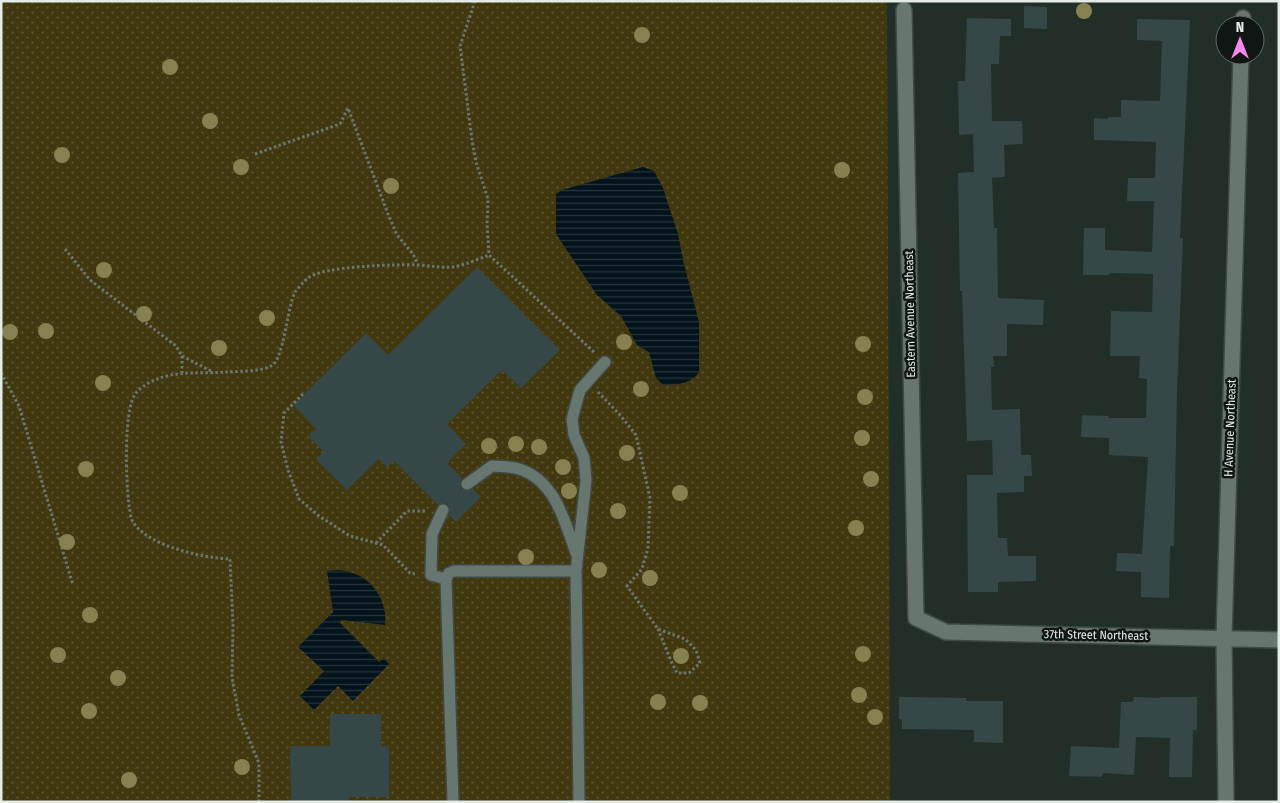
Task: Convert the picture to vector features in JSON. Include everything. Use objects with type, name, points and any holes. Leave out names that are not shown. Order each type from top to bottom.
[{"type":"street","name":"Eastern Avenue Northeast","points":[[904,10],[916,618]]},
{"type":"street","name":"H Avenue Northeast","points":[[1226,802],[1224,638],[1242,65]]},
{"type":"street","name":"37th Street Northeast","points":[[916,618],[946,632],[1279,640]]},
{"type":"lane","points":[[579,802],[576,571],[586,480],[584,458],[574,435],[572,419],[580,390],[605,362]]},
{"type":"lane","points":[[467,484],[492,466],[519,469],[544,483],[559,508],[577,555]]},
{"type":"lane","points":[[442,512],[432,534],[431,575],[446,579]]},
{"type":"lane","points":[[453,802],[446,579],[449,573],[454,571],[576,571]]},
{"type":"path","points":[[475,1],[460,46],[476,162],[488,199],[489,255],[605,362]]},
{"type":"path","points":[[255,154],[340,124],[348,108],[388,214],[398,235],[413,254],[418,265]]},
{"type":"path","points":[[65,249],[90,280],[176,346],[182,356],[182,373]]},
{"type":"path","points":[[259,802],[259,763],[239,715],[232,678],[233,625],[230,559],[190,553],[164,544],[145,535],[131,520],[127,482],[127,456],[130,415],[135,394],[154,380],[182,373],[214,373],[271,366],[278,360],[287,316],[296,292],[309,276],[345,268],[418,265],[437,268],[456,266],[489,255]]},
{"type":"path","points":[[182,356],[214,373]]},
{"type":"path","points":[[1,373],[19,406],[73,585]]},
{"type":"path","points":[[587,381],[621,416],[636,435],[650,498],[648,548],[642,569],[628,586],[658,629],[670,661],[678,673],[689,673],[700,663],[696,650],[685,639],[658,629]]},
{"type":"path","points":[[303,394],[284,413],[281,442],[288,470],[299,499],[319,516],[350,536],[383,546],[410,573],[422,576],[431,575]]},
{"type":"path","points":[[376,543],[408,511],[429,510],[442,512]]},
{"type":"shaded area","points":[[1,1],[887,1],[890,802],[1,802]]},
{"type":"shaded area","points":[[643,167],[654,171],[663,188],[678,234],[699,322],[699,372],[692,379],[678,384],[663,385],[656,378],[649,352],[637,345],[621,316],[597,295],[556,234],[556,194],[562,190]]},
{"type":"shaded area","points":[[327,571],[349,572],[367,581],[379,596],[385,615],[385,625],[342,620],[339,622],[379,662],[384,658],[389,664],[353,701],[338,686],[314,710],[300,696],[324,671],[298,647],[333,612]]},
{"type":"building","points":[[1024,6],[1047,7],[1047,29],[1024,28]]},
{"type":"building","points":[[967,18],[1011,19],[1011,36],[1000,36],[999,64],[991,64],[992,121],[1022,121],[1023,144],[1004,145],[1005,177],[992,178],[994,228],[997,228],[998,298],[1044,300],[1043,325],[1007,324],[1007,356],[993,356],[994,367],[991,367],[992,410],[1020,409],[1021,455],[1031,455],[1032,476],[1024,476],[1024,492],[997,493],[998,538],[1007,538],[1008,556],[1036,556],[1036,581],[998,582],[998,592],[968,592],[967,475],[993,475],[992,440],[967,441],[962,291],[960,291],[958,173],[974,172],[973,134],[959,135],[958,81],[965,81]]},
{"type":"building","points":[[1137,19],[1190,20],[1180,238],[1183,238],[1177,391],[1174,546],[1170,546],[1169,598],[1141,597],[1141,572],[1116,571],[1117,553],[1142,554],[1148,457],[1109,455],[1109,438],[1081,437],[1082,415],[1109,416],[1108,418],[1146,418],[1147,379],[1139,378],[1140,356],[1110,356],[1111,311],[1152,312],[1153,274],[1109,273],[1109,275],[1083,275],[1084,228],[1105,228],[1105,250],[1152,252],[1154,201],[1127,201],[1128,178],[1155,178],[1156,142],[1094,140],[1094,118],[1108,119],[1108,117],[1121,117],[1121,100],[1160,101],[1162,41],[1137,40]]},
{"type":"building","points":[[477,267],[560,350],[521,388],[502,370],[447,424],[466,444],[447,463],[462,478],[461,489],[467,491],[473,489],[481,497],[456,522],[449,515],[450,509],[447,503],[438,505],[394,461],[387,467],[379,459],[347,490],[316,459],[324,452],[308,436],[316,429],[293,405],[366,333],[388,355]]},
{"type":"building","points":[[899,697],[966,698],[966,701],[1003,701],[1003,743],[974,742],[974,730],[902,729],[902,719],[899,719]]},
{"type":"building","points":[[1134,697],[1197,697],[1197,730],[1193,730],[1192,777],[1169,777],[1170,738],[1136,737],[1134,775],[1103,773],[1102,777],[1069,776],[1071,746],[1119,748],[1121,702],[1133,702]]},
{"type":"building","points":[[330,714],[381,714],[381,746],[389,746],[389,797],[349,797],[349,802],[291,802],[290,746],[330,746]]}]
